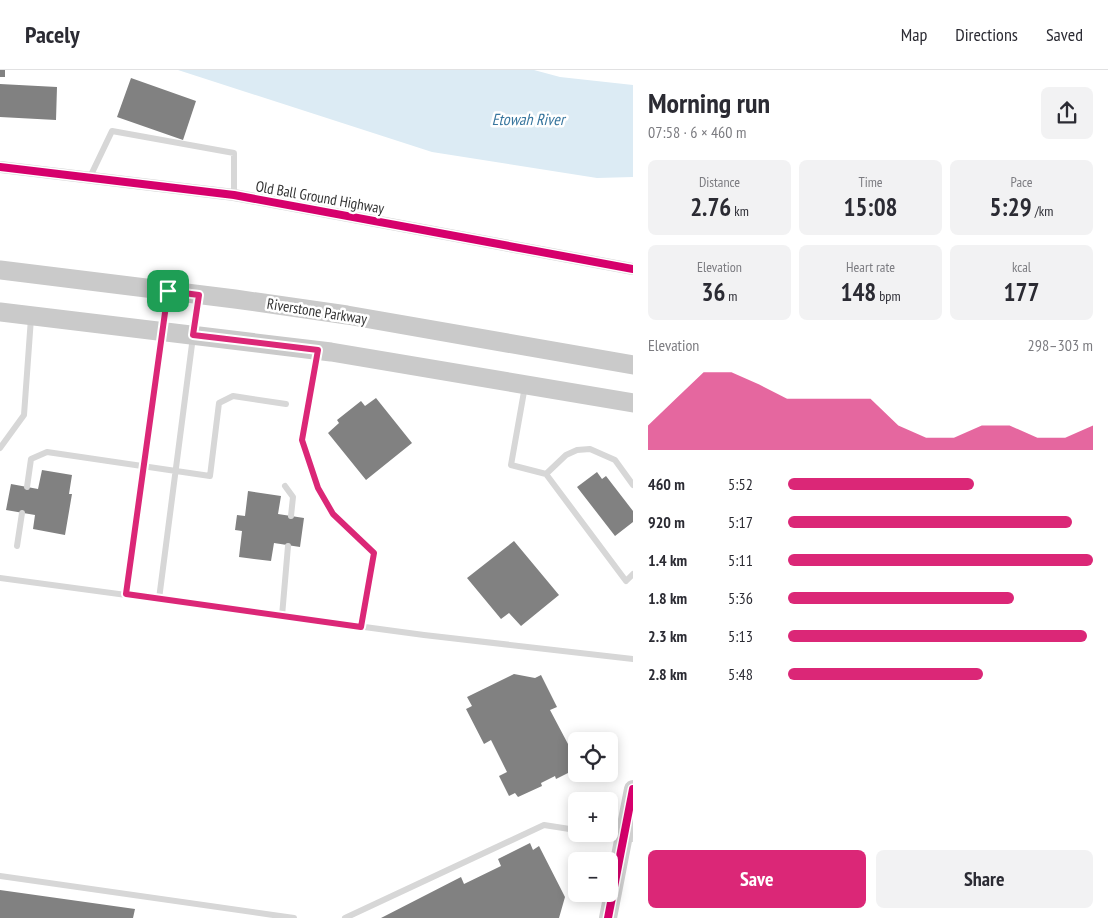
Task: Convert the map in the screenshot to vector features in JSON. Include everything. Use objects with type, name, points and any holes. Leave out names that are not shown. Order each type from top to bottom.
[{"type":"main road","name":"Riverstone Parkway","points":[[0,270],[384,321],[633,365]]},
{"type":"main road","points":[[0,312],[318,350],[525,384],[631,404]]},
{"type":"street","name":"Old Ball Ground Highway","points":[[0,167],[234,196],[633,269]]},
{"type":"street","points":[[608,918],[628,838],[633,789]]},
{"type":"lane","points":[[90,177],[112,131],[234,153],[234,196]]},
{"type":"lane","points":[[126,594],[168,291]]},
{"type":"lane","points":[[159,599],[199,295]]},
{"type":"lane","points":[[0,448],[24,415],[31,316]]},
{"type":"lane","points":[[318,350],[302,440],[318,488],[333,514],[374,553],[361,627]]},
{"type":"lane","points":[[525,384],[511,465],[546,474],[626,582],[633,574]]},
{"type":"lane","points":[[27,487],[31,460],[47,452],[210,476],[219,403],[233,396],[286,404]]},
{"type":"lane","points":[[546,474],[566,455],[577,450],[590,449],[615,460],[633,485]]},
{"type":"lane","points":[[285,486],[293,497],[291,516]]},
{"type":"lane","points":[[18,546],[22,513]]},
{"type":"lane","points":[[282,616],[288,546]]},
{"type":"lane","points":[[0,578],[424,636],[633,659]]},
{"type":"lane","points":[[345,918],[544,825],[568,829]]},
{"type":"lane","points":[[0,876],[294,918]]},
{"type":"water","name":"Etowah River","points":[[178,70],[534,70],[560,77],[633,85],[633,177],[597,178],[432,152]]},
{"type":"building","points":[[0,70],[5,70],[5,77],[0,77]]},
{"type":"building","points":[[131,78],[196,101],[183,140],[117,117]]},
{"type":"building","points":[[0,84],[57,87],[56,120],[0,117]]},
{"type":"building","points":[[376,398],[412,443],[366,480],[328,433],[339,423],[337,420],[361,401],[365,406]]},
{"type":"building","points":[[42,470],[72,475],[69,494],[72,494],[65,535],[33,529],[35,515],[6,510],[11,484],[38,489]]},
{"type":"building","points":[[597,472],[602,479],[606,476],[633,511],[633,522],[615,536],[577,487]]},
{"type":"building","points":[[248,491],[281,496],[278,514],[304,518],[300,547],[274,543],[271,561],[239,557],[242,531],[235,530],[237,515],[245,516]]},
{"type":"building","points":[[514,541],[559,595],[521,626],[509,613],[501,619],[467,578]]},
{"type":"building","points":[[514,674],[535,678],[541,675],[557,707],[550,710],[568,744],[568,773],[556,779],[555,776],[541,783],[542,786],[518,797],[515,793],[509,796],[499,776],[507,772],[491,740],[484,744],[466,709],[472,706],[467,697]]},
{"type":"building","points":[[530,843],[533,850],[539,846],[565,897],[559,918],[381,918],[461,877],[464,884],[501,866],[498,859]]},
{"type":"building","points":[[0,890],[135,909],[133,918],[0,918]]},
{"type":"cycle path","points":[[0,167],[234,195],[633,269]]},
{"type":"cycle path","points":[[608,918],[633,789]]},
{"type":"route","points":[[168,291],[199,295],[193,335],[318,350],[302,440],[318,488],[333,514],[374,553],[361,627],[126,594],[168,291]]}]
